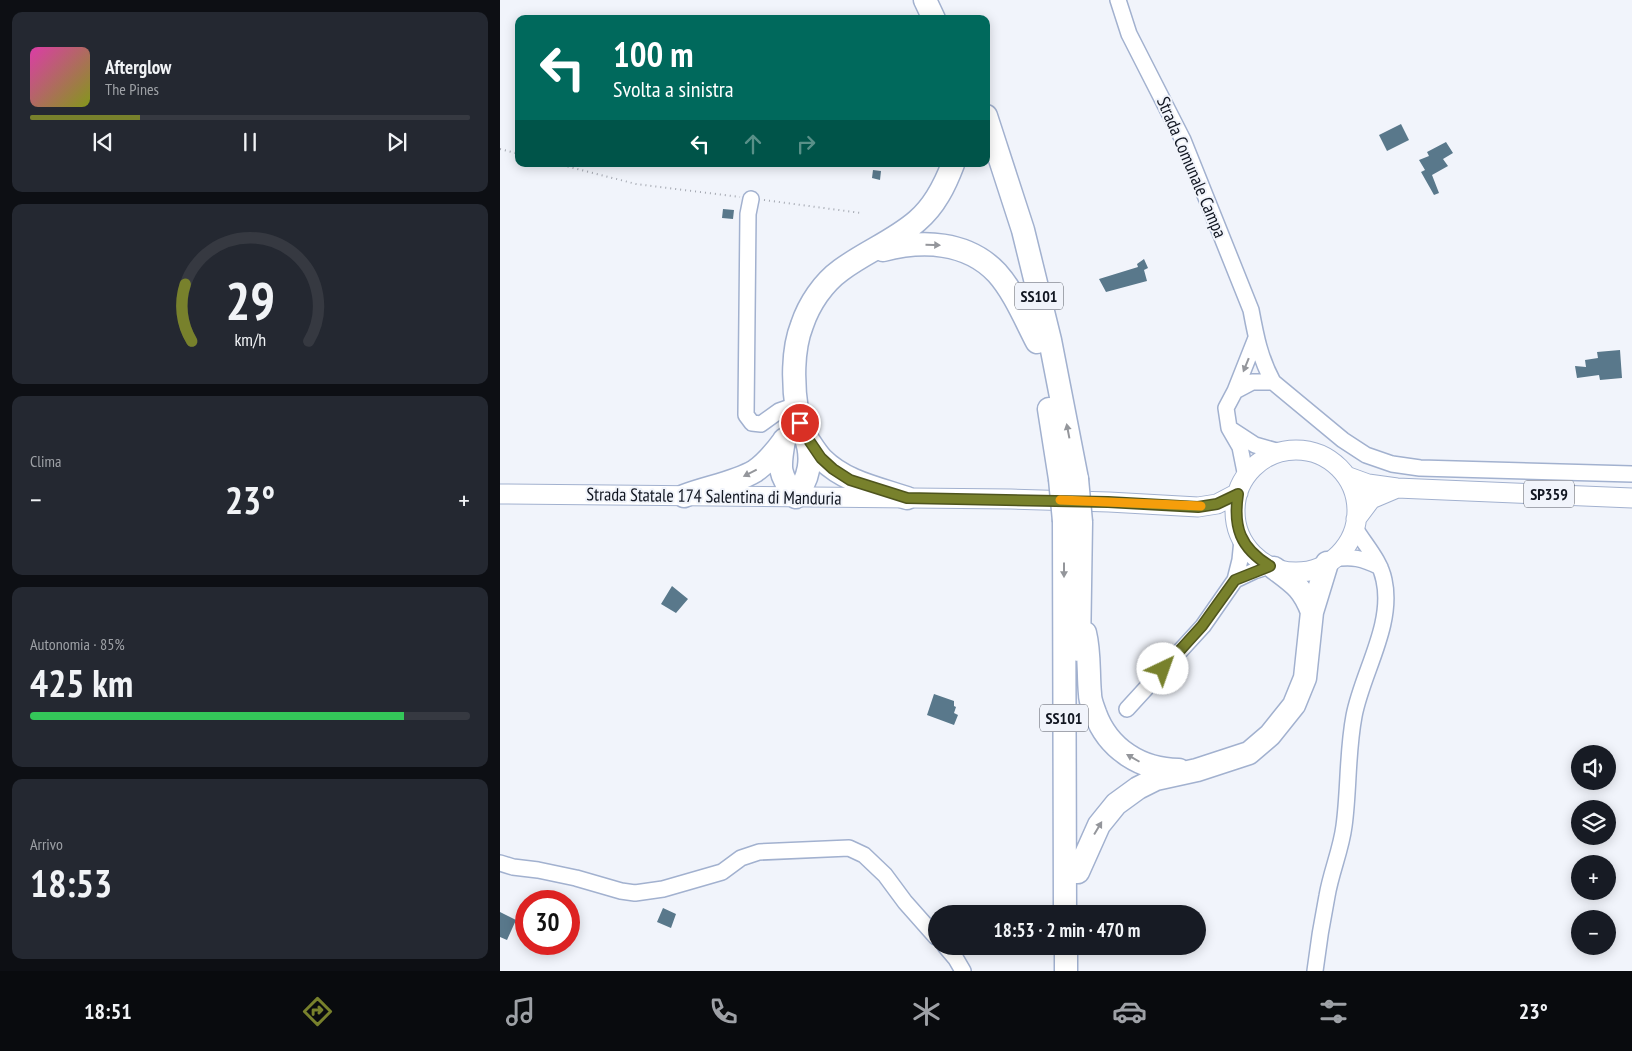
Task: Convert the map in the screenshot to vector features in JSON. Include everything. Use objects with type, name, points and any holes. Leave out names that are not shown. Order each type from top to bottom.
[{"type":"highway","points":[[925,0],[932,15]]},
{"type":"highway","points":[[939,0],[946,15]]},
{"type":"highway","name":"SS101","points":[[990,129],[1025,239],[1050,340],[1069,479],[1080,611],[1078,905]]},
{"type":"highway","name":"SS101","points":[[990,166],[1012,236],[1069,479]]},
{"type":"highway","points":[[796,497],[785,483],[780,471],[795,438],[797,409],[795,381],[796,349],[801,326],[812,303],[825,285],[841,270],[899,235],[919,220],[940,192],[952,167]]},
{"type":"highway","points":[[868,254],[900,246],[935,244],[961,249],[997,273],[1020,309],[1037,342]]},
{"type":"highway","points":[[684,496],[736,480],[756,470],[795,438]]},
{"type":"highway","points":[[795,438],[833,469],[850,480],[907,498]]},
{"type":"highway","name":"SS101","points":[[1065,905],[1072,522]]},
{"type":"highway","points":[[1078,872],[1099,826],[1116,804],[1138,788],[1156,779],[1197,770],[1249,753],[1270,735],[1294,705],[1305,678],[1312,612],[1330,561]]},
{"type":"highway","points":[[1272,567],[1298,586],[1312,612]]},
{"type":"highway","points":[[1080,611],[1088,648],[1090,696],[1099,724],[1116,747],[1136,761],[1162,770],[1197,770]]},
{"type":"highway","points":[[1066,955],[1066,971]]},
{"type":"highway","points":[[1078,955],[1078,971]]},
{"type":"main road","points":[[1295,450],[1324,456],[1346,476],[1353,489],[1357,504],[1356,523],[1344,548],[1330,561],[1317,568],[1301,572],[1285,571],[1272,567],[1249,550],[1240,534],[1235,512],[1242,485],[1255,466],[1280,452],[1295,450]]},
{"type":"main road","name":"SP359","points":[[1346,476],[1368,484],[1397,488],[1632,498]]},
{"type":"main road","name":"Strada Statale 174 Salentina di Manduria","points":[[500,494],[907,498],[1108,502],[1198,507],[1217,504],[1242,485]]},
{"type":"main road","name":"SP359","points":[[1356,523],[1371,499],[1397,488]]},
{"type":"main road","name":"Strada Statale 174 Salentina di Manduria","points":[[1198,507],[1220,516],[1240,534]]},
{"type":"street","name":"Strada Comunale Campa","points":[[1118,0],[1129,34],[1182,140],[1252,310],[1256,338],[1263,362],[1273,382]]},
{"type":"street","points":[[751,199],[748,214],[746,415],[752,423],[762,424],[779,411],[797,409]]},
{"type":"street","points":[[1242,485],[1240,447],[1229,428],[1226,408],[1256,338]]},
{"type":"street","points":[[1234,392],[1252,382],[1273,382],[1343,440],[1366,455],[1392,464],[1420,468],[1632,474]]},
{"type":"street","points":[[1229,428],[1256,446],[1280,452]]},
{"type":"street","points":[[1315,971],[1327,895],[1344,824],[1354,715],[1377,645],[1386,609],[1384,581],[1380,567],[1356,523]]},
{"type":"street","points":[[1128,709],[1202,626],[1235,580],[1240,560],[1240,534]]},
{"type":"street","points":[[1330,561],[1349,557],[1367,560],[1380,567]]},
{"type":"street","points":[[1235,580],[1272,567]]},
{"type":"street","points":[[500,862],[513,867],[576,878],[634,893],[663,889],[722,872],[741,858],[759,852],[849,848],[864,856],[885,875],[928,928]]},
{"type":"street","points":[[952,955],[963,971]]},
{"type":"path","points":[[500,149],[515,153]]},
{"type":"path","points":[[570,167],[636,184],[861,212]]},
{"type":"building","points":[[1401,124],[1409,140],[1387,151],[1379,135]]},
{"type":"building","points":[[1446,142],[1453,153],[1443,159],[1448,166],[1432,175],[1439,193],[1434,195],[1421,172],[1425,170],[1419,160],[1429,156],[1427,152]]},
{"type":"building","points":[[873,170],[881,171],[880,180],[872,178]]},
{"type":"building","points":[[723,209],[734,210],[733,219],[722,218]]},
{"type":"building","points":[[1144,259],[1148,268],[1144,270],[1147,281],[1106,292],[1099,279],[1138,267],[1137,264]]},
{"type":"building","points":[[1620,350],[1622,378],[1600,380],[1599,375],[1577,378],[1575,366],[1586,367],[1585,360],[1598,358],[1597,352]]},
{"type":"building","points":[[672,586],[688,599],[676,613],[661,604]]},
{"type":"building","points":[[934,694],[954,701],[954,706],[956,707],[954,713],[958,715],[954,725],[927,715]]},
{"type":"building","points":[[663,908],[676,914],[671,928],[657,922]]},
{"type":"building","points":[[500,912],[515,920],[515,922],[507,940],[500,937]]},
{"type":"slow traffic","points":[[1060,500],[1201,506]]},
{"type":"route","points":[[800,423],[804,433],[821,458],[833,469],[850,480],[907,498],[1108,502],[1198,507],[1217,504],[1238,494],[1235,512],[1242,540],[1249,550],[1270,566],[1235,580],[1202,626],[1163,669]]}]
